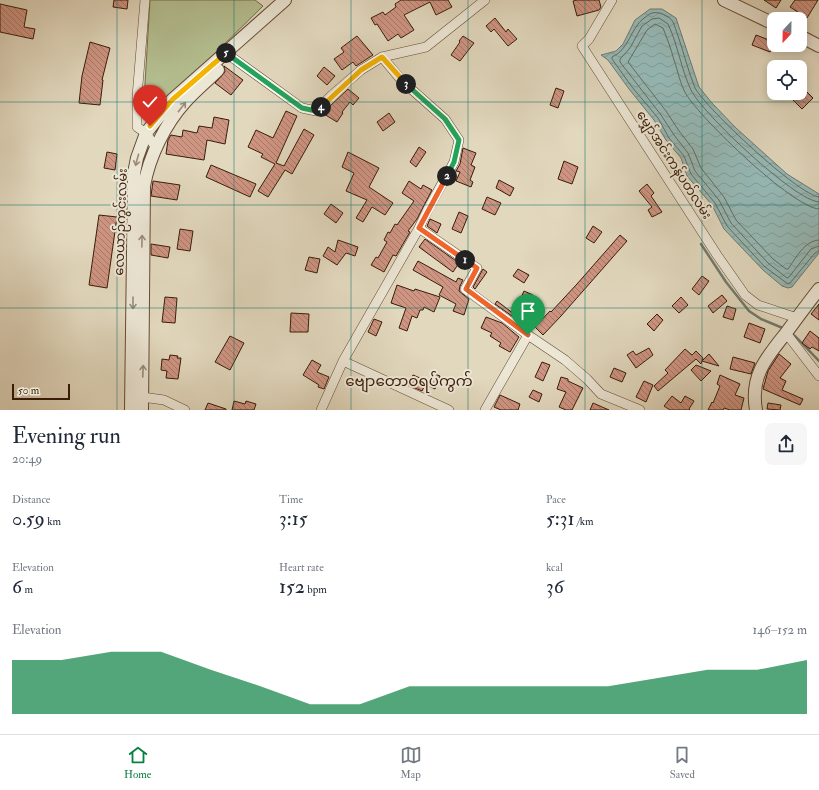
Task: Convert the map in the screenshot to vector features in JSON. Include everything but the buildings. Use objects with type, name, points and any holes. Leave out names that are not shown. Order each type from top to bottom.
[{"type":"street","points":[[145,0],[137,97],[137,127],[146,133],[156,148]]},
{"type":"street","name":"လေယာဉ်ကွင်းလမ်း","points":[[142,410],[145,178],[156,148],[172,119],[185,102],[229,55],[285,0]]},
{"type":"street","name":"လေယာဉ်ကွင်းလမ်း","points":[[131,410],[134,173],[137,158],[146,133],[172,100],[229,55],[294,0]]},
{"type":"street","points":[[229,55],[302,108],[316,111],[361,70],[382,57],[426,47],[485,0]]},
{"type":"street","name":"မျှော်အင်းကန်ပတ်လမ်း","points":[[612,0],[589,38],[582,46],[717,255],[745,295],[758,305],[797,318]]},
{"type":"street","points":[[724,0],[767,21]]},
{"type":"street","points":[[807,40],[819,46]]},
{"type":"street","points":[[321,410],[343,361],[419,228],[454,162],[459,140],[445,119],[402,80],[382,57]]},
{"type":"street","points":[[419,228],[477,268],[466,289],[528,335],[565,360],[587,378],[601,394],[640,410]]},
{"type":"street","points":[[756,410],[754,398],[758,377],[767,356],[819,289]]},
{"type":"street","points":[[786,333],[819,376]]},
{"type":"street","points":[[485,410],[528,335]]},
{"type":"street","points":[[343,361],[449,410]]},
{"type":"street","points":[[142,397],[164,400],[185,410]]},
{"type":"green space","points":[[150,0],[255,0],[263,6],[150,117],[143,117]]},
{"type":"water","points":[[650,9],[662,9],[676,18],[699,87],[712,103],[736,128],[787,174],[819,194],[819,253],[792,287],[788,288],[782,286],[763,270],[724,229],[712,205],[687,176],[681,158],[666,140],[654,120],[608,60],[601,55],[616,51],[623,44],[635,20]]},
{"type":"waterway","points":[[701,244],[726,282],[749,311],[761,319],[785,329]]},
{"type":"waterway","points":[[791,333],[819,361]]},
{"type":"district","name":"ဗျောတောဝရပ်ကွက်","points":[[409,381]]},
{"type":"route","points":[[150,126],[172,100],[226,53],[302,108],[316,111],[361,70],[382,57],[402,80],[445,119],[459,140],[454,162],[419,228],[477,268],[466,289],[528,335]]}]
